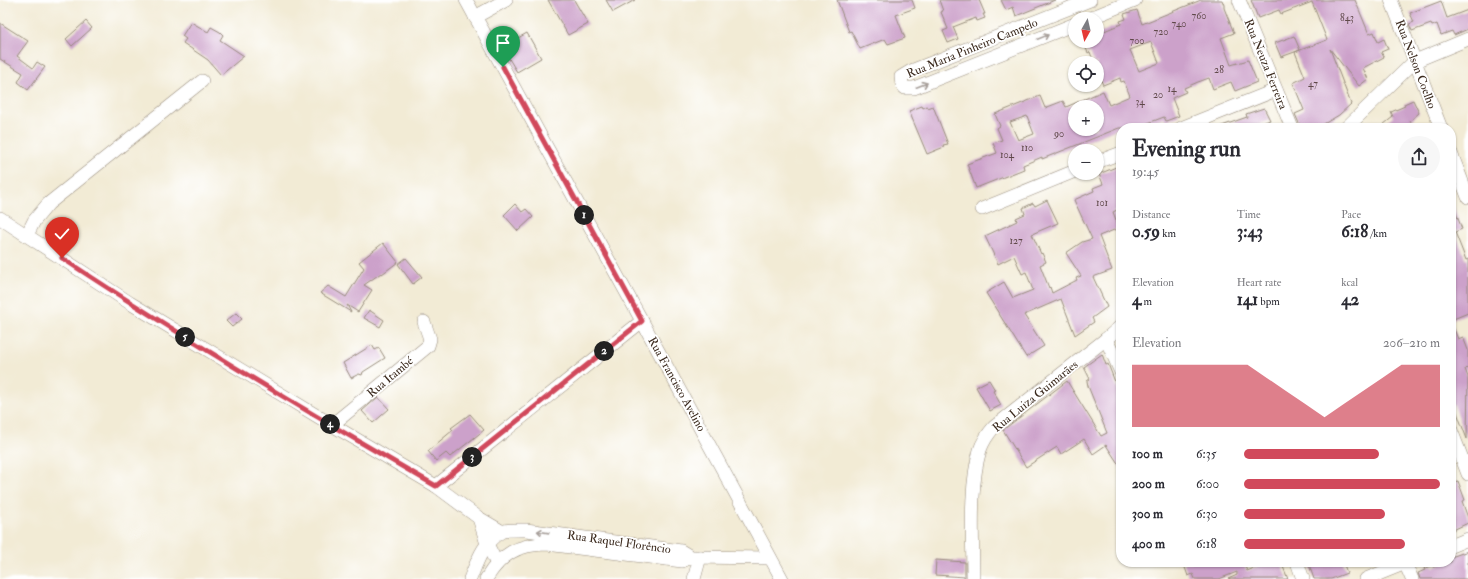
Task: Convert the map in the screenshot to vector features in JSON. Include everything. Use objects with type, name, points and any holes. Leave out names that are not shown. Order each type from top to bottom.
[{"type":"street","name":"Rua Francisco Avelino","points":[[466,0],[782,579]]},
{"type":"street","points":[[475,17],[506,0]]},
{"type":"street","name":"Rua Maria Pinheiro Campelo","points":[[1068,26],[919,86],[910,89],[902,85],[901,77],[911,71],[1090,0]]},
{"type":"street","points":[[1104,13],[1135,0]]},
{"type":"street","name":"Rua Neuza Ferreira","points":[[1239,0],[1290,123]]},
{"type":"street","name":"Rua Nelson Coelho","points":[[1391,0],[1439,123]]},
{"type":"street","points":[[1057,13],[1068,25]]},
{"type":"street","points":[[1351,123],[1415,60],[1468,39]]},
{"type":"street","points":[[27,235],[34,221],[48,204],[202,81]]},
{"type":"street","points":[[1194,123],[1276,90]]},
{"type":"street","points":[[1104,159],[1116,154]]},
{"type":"street","points":[[1456,166],[1468,197]]},
{"type":"street","points":[[982,209],[1068,174]]},
{"type":"street","points":[[0,218],[130,303],[436,486],[479,518],[501,532],[487,544],[480,555],[470,579]]},
{"type":"street","points":[[436,486],[642,321]]},
{"type":"street","name":"Rua Itambé","points":[[332,425],[428,346],[430,339],[424,322]]},
{"type":"street","name":"Rua Luiza Guimarães","points":[[973,579],[974,498],[976,471],[980,450],[986,436],[994,427],[1116,330]]},
{"type":"street","points":[[1106,339],[1116,361]]},
{"type":"street","points":[[1456,443],[1468,474]]},
{"type":"street","points":[[479,518],[487,544],[497,564]]},
{"type":"street","name":"Rua Raquel Florêncio","points":[[501,532],[526,530],[681,551],[696,557]]},
{"type":"street","points":[[1456,544],[1468,539]]},
{"type":"street","name":"Rua Raquel Florêncio","points":[[486,579],[497,564],[518,548],[532,544],[547,544],[682,561],[696,557]]},
{"type":"street","points":[[694,579],[696,557],[742,559],[770,558]]},
{"type":"street","points":[[1299,567],[1303,579]]},
{"type":"street","points":[[1366,579],[1395,567]]},
{"type":"street","points":[[1408,567],[1412,579]]},
{"type":"building","points":[[548,0],[574,0],[588,24],[568,35]]},
{"type":"building","points":[[606,0],[635,0],[613,12]]},
{"type":"building","points":[[837,0],[912,0],[915,8],[896,15],[905,38],[888,44],[885,39],[860,49],[851,31],[849,32]]},
{"type":"building","points":[[939,0],[979,0],[985,14],[983,14],[985,18],[977,21],[976,18],[953,27],[958,39],[948,43],[943,31],[948,29],[941,12],[943,11]]},
{"type":"building","points":[[1001,0],[1055,0],[1016,16],[1013,7],[1006,10]]},
{"type":"building","points":[[1201,0],[1222,0],[1234,33],[1221,38],[1231,65],[1248,60],[1257,82],[1235,91],[1231,82],[1213,89],[1209,78],[1184,88],[1186,92],[1172,98],[1179,116],[1166,121],[1164,117],[1148,123],[1116,123],[1116,129],[1104,134],[1104,100],[1082,100],[1103,92],[1109,105],[1130,96],[1124,81],[1121,82],[1120,78],[1104,85],[1104,56],[1091,56],[1086,48],[1104,48],[1104,31],[1121,24],[1120,21],[1126,19],[1124,14],[1137,10],[1142,24]],"holes":[[[1151,42],[1159,63],[1139,71],[1130,50]]]},
{"type":"building","points":[[1251,0],[1355,0],[1369,34],[1374,32],[1378,42],[1384,39],[1388,49],[1381,52],[1384,57],[1363,68],[1368,79],[1359,86],[1330,49],[1351,104],[1339,115],[1325,123],[1299,123],[1295,114],[1304,110],[1293,83],[1305,77],[1295,52],[1327,40],[1312,2],[1281,14],[1279,10],[1258,18]]},
{"type":"building","points":[[1441,1],[1447,18],[1468,10],[1468,29],[1454,35],[1452,31],[1441,35],[1437,24],[1432,26],[1431,24],[1412,31],[1409,24],[1414,22],[1410,13]]},
{"type":"building","points":[[86,21],[92,28],[72,46],[66,39]]},
{"type":"building","points":[[191,22],[208,32],[211,27],[220,32],[223,35],[220,40],[244,56],[221,75],[208,60],[183,43],[186,39],[182,36]]},
{"type":"building","points":[[0,23],[28,41],[17,56],[33,68],[37,62],[45,67],[28,90],[18,82],[23,73],[0,59]]},
{"type":"building","points":[[527,33],[541,58],[517,72],[502,47]]},
{"type":"building","points":[[1294,36],[1300,50],[1281,57],[1275,43]]},
{"type":"building","points":[[1040,96],[1045,108],[1063,101],[1066,107],[1068,106],[1068,136],[1099,136],[1079,144],[1068,144],[1068,149],[1023,165],[1024,169],[976,188],[967,164],[997,153],[993,143],[1002,140],[997,128],[1000,126],[995,114]],"holes":[[[1027,116],[1034,134],[1018,140],[1010,122]]]},
{"type":"building","points":[[1413,100],[1419,113],[1410,121],[1411,123],[1385,123],[1393,117],[1391,112],[1405,106],[1404,104]]},
{"type":"building","points":[[922,106],[923,108],[927,106],[928,108],[933,106],[948,144],[943,145],[944,147],[927,154],[909,111]]},
{"type":"building","points":[[1264,108],[1270,120],[1262,123],[1230,123],[1247,117],[1246,114]]},
{"type":"building","points":[[1116,167],[1116,210],[1113,212],[1116,220],[1116,229],[1099,236],[1112,270],[1093,277],[1107,307],[1092,318],[1094,322],[1075,335],[1061,299],[1024,315],[1044,346],[1026,357],[986,293],[1004,282],[1013,298],[1033,290],[1026,272],[1022,274],[1014,256],[998,264],[985,236],[1017,221],[1016,218],[1025,214],[1023,208],[1033,203],[1035,206],[1047,200],[1058,223],[1032,234],[1046,262],[1040,265],[1052,293],[1077,280],[1076,278],[1081,276],[1066,253],[1082,242],[1092,239],[1074,200],[1094,191],[1093,188],[1103,184],[1101,180],[1104,180],[1104,172]]},
{"type":"building","points":[[515,204],[522,212],[526,209],[533,217],[518,231],[504,215]]},
{"type":"building","points":[[1456,213],[1462,229],[1456,232]]},
{"type":"building","points":[[1456,235],[1466,260],[1468,259],[1468,313],[1456,318]]},
{"type":"building","points":[[383,243],[398,262],[364,285],[372,290],[358,312],[347,305],[351,312],[320,293],[328,286],[346,297],[364,268],[359,262]]},
{"type":"building","points":[[406,258],[422,277],[413,284],[398,264]]},
{"type":"building","points":[[369,310],[384,320],[380,327],[364,318]]},
{"type":"building","points":[[236,313],[242,319],[232,327],[226,321]]},
{"type":"building","points":[[1456,334],[1458,339],[1463,337],[1468,350],[1468,368],[1465,369],[1468,377],[1467,439],[1456,410]]},
{"type":"building","points":[[372,345],[375,350],[379,348],[385,358],[363,372],[362,375],[359,374],[351,378],[343,363]]},
{"type":"building","points":[[1102,354],[1106,365],[1108,364],[1116,384],[1116,460],[1106,445],[1093,454],[1084,439],[1061,454],[1057,447],[1026,467],[1003,430],[1067,381],[1101,436],[1107,433],[1088,386],[1087,381],[1090,379],[1084,367]]},
{"type":"building","points":[[989,380],[1001,405],[990,411],[976,387]]},
{"type":"building","points":[[378,397],[389,409],[373,423],[362,411]]},
{"type":"building","points":[[470,414],[484,430],[450,457],[446,453],[436,461],[428,451],[453,430],[451,428]]},
{"type":"building","points":[[1458,481],[1465,500],[1462,501],[1468,518],[1468,523],[1456,529],[1456,482]]},
{"type":"building","points":[[1468,551],[1468,579],[1420,579],[1418,573],[1425,570],[1424,568],[1427,567],[1456,567],[1456,555]]},
{"type":"building","points":[[936,560],[965,562],[965,577],[935,575]]},
{"type":"building","points":[[1185,567],[1245,567],[1247,571],[1257,567],[1283,567],[1288,579],[1228,579],[1237,575],[1237,572],[1219,579],[1195,579],[1193,574],[1188,576]]},
{"type":"building","points":[[1310,567],[1345,567],[1347,573],[1331,579],[1314,579]]},
{"type":"route","points":[[62,258],[130,303],[436,486],[642,321],[503,67]]}]
